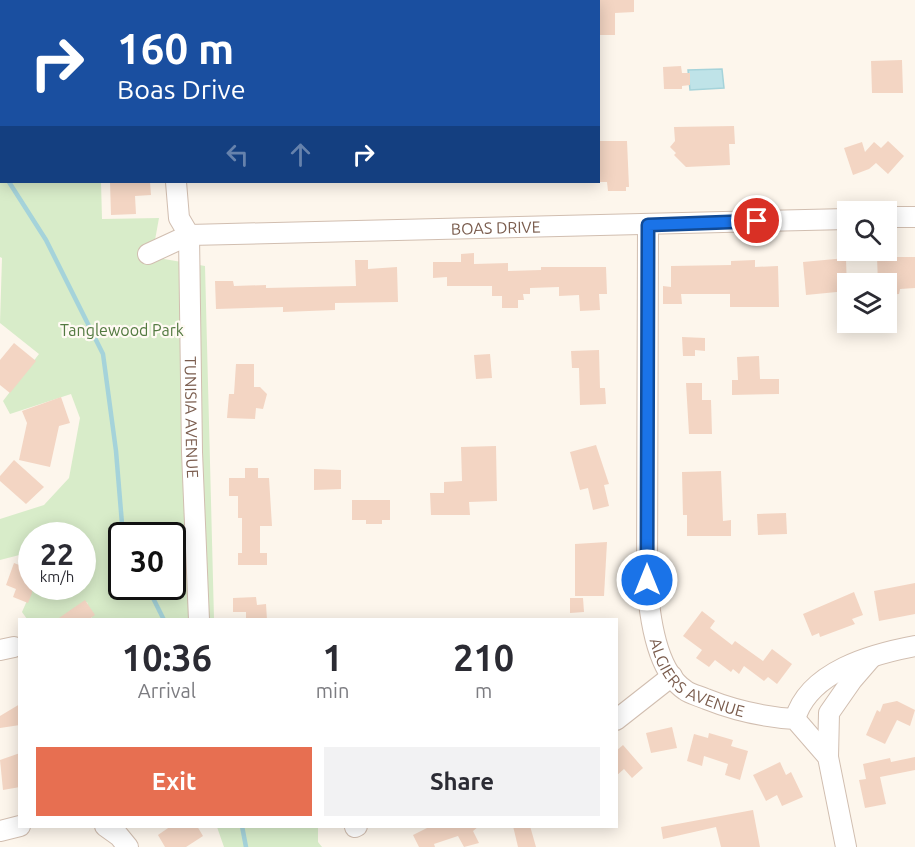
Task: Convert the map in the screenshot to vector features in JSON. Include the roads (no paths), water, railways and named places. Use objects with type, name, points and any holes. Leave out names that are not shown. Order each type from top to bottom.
[{"type":"street","name":"TUNISIA AVENUE","points":[[176,183],[179,218],[189,235],[199,618]]},
{"type":"street","points":[[897,217],[915,217]]},
{"type":"street","name":"BOAS DRIVE","points":[[148,254],[189,235],[837,219]]},
{"type":"street","name":"ALGIERS AVENUE","points":[[648,225],[647,580],[650,615],[656,639],[672,676],[684,690],[736,711],[760,717],[795,719]]},
{"type":"street","points":[[828,757],[795,719],[798,708],[842,667],[875,654],[915,646]]},
{"type":"street","points":[[846,847],[828,757],[829,713],[852,680],[875,654]]},
{"type":"street","points":[[618,718],[672,676]]},
{"type":"street","points":[[0,831],[18,826]]},
{"type":"street","points":[[108,828],[120,836],[128,847]]},
{"type":"water","points":[[722,69],[724,88],[690,90],[688,70]]},
{"type":"waterway","points":[[10,183],[46,240],[103,354],[116,451],[122,522]]},
{"type":"waterway","points":[[154,600],[163,618]]},
{"type":"waterway","points":[[242,828],[246,847]]},
{"type":"park label","name":"Tanglewood Park","points":[[122,330]]}]
